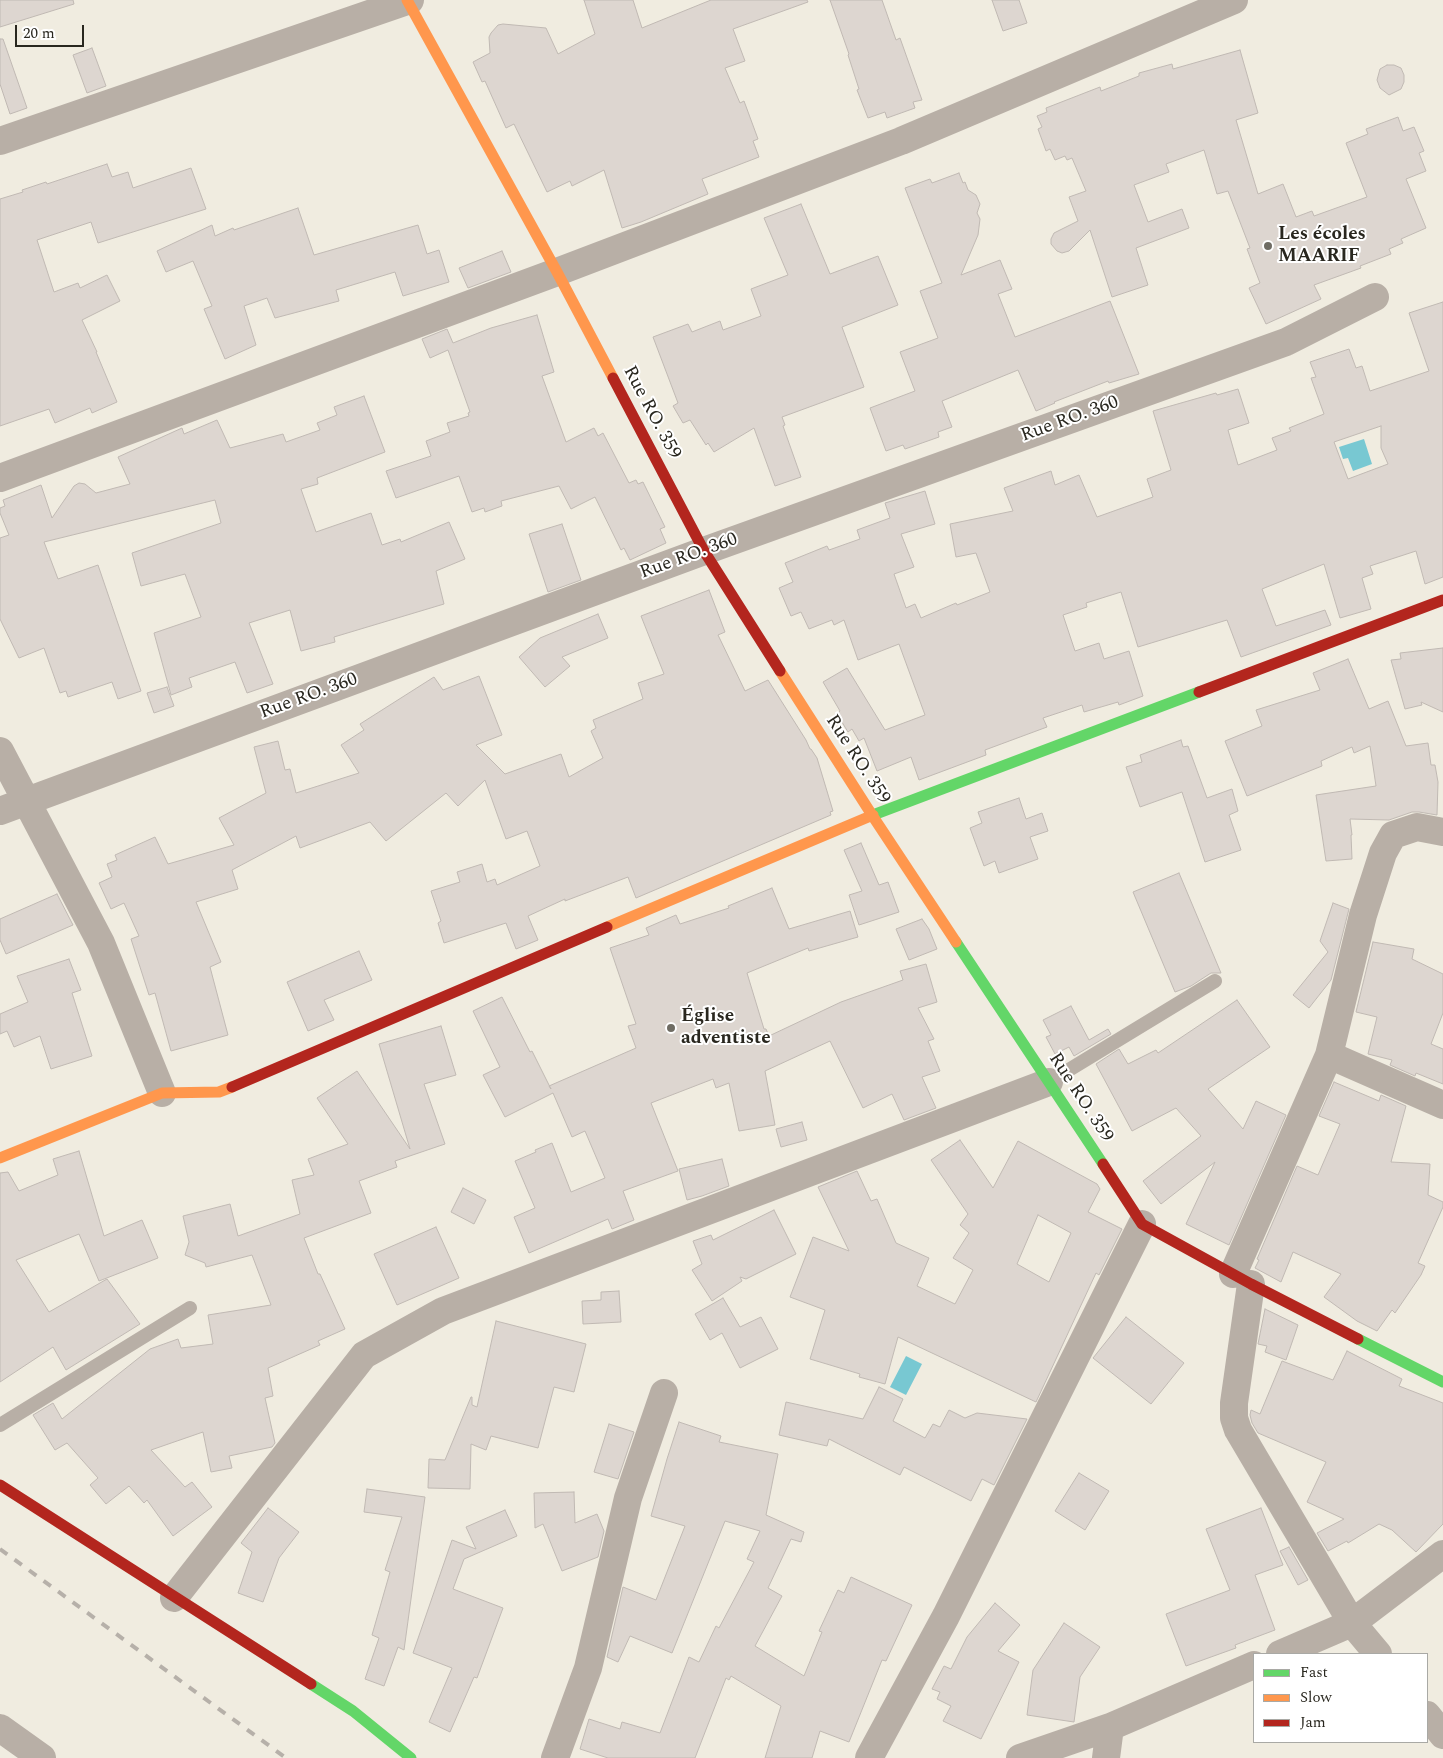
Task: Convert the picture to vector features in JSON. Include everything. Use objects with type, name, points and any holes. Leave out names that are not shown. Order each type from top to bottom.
[{"type":"street","points":[[0,141],[408,0]]},
{"type":"street","name":"Rue RO. 359","points":[[408,0],[557,272],[704,551],[872,816],[1142,1224],[1242,1279],[1443,1382]]},
{"type":"street","points":[[0,478],[557,272],[901,141],[1234,0]]},
{"type":"street","name":"Rue RO. 360","points":[[0,811],[704,551],[1286,342],[1375,297]]},
{"type":"street","points":[[0,1158],[162,1093],[219,1092],[872,816],[1443,600]]},
{"type":"street","points":[[0,751],[101,943],[162,1093]]},
{"type":"street","points":[[1377,1653],[1352,1623],[1238,1430],[1234,1418],[1234,1403],[1242,1279],[1329,1054],[1363,915],[1383,852],[1393,836],[1417,827],[1443,832]]},
{"type":"street","points":[[1329,1054],[1443,1105]]},
{"type":"street","points":[[174,1598],[364,1355],[443,1311],[1049,1082]]},
{"type":"street","points":[[869,1758],[946,1616],[1142,1224]]},
{"type":"street","points":[[555,1758],[588,1668],[628,1498],[664,1393]]},
{"type":"street","points":[[0,1485],[353,1711],[411,1758]]},
{"type":"street","points":[[1282,1653],[1352,1623],[1443,1554]]},
{"type":"street","points":[[1020,1758],[1110,1727],[1253,1665]]},
{"type":"street","points":[[1428,1716],[1443,1735]]},
{"type":"street","points":[[1106,1758],[1110,1727]]},
{"type":"street","points":[[0,1728],[42,1758]]},
{"type":"lane","points":[[1049,1082],[1215,981]]},
{"type":"lane","points":[[0,1426],[190,1308]]},
{"type":"water","points":[[1364,439],[1372,464],[1353,471],[1348,458],[1343,459],[1339,447]]},
{"type":"water","points":[[906,1356],[922,1364],[906,1395],[890,1387]]},
{"type":"building","points":[[0,0],[73,0],[74,4],[0,27]]},
{"type":"building","points":[[584,0],[633,0],[642,28],[711,0],[807,0],[808,2],[733,29],[745,61],[725,68],[740,103],[744,101],[758,139],[753,141],[759,157],[702,179],[708,194],[622,228],[604,170],[572,186],[570,181],[547,192],[514,124],[506,128],[485,81],[482,82],[473,62],[490,53],[489,37],[498,25],[546,28],[558,54],[595,34]]},
{"type":"building","points":[[830,0],[882,0],[896,40],[900,38],[922,100],[913,102],[915,108],[887,118],[885,112],[868,118],[857,90],[859,89],[849,54]]},
{"type":"building","points":[[992,0],[1019,0],[1027,23],[1003,31]]},
{"type":"building","points":[[0,39],[3,39],[27,108],[10,114],[0,84]]},
{"type":"building","points":[[92,48],[106,86],[87,93],[73,55]]},
{"type":"building","points":[[1240,50],[1258,113],[1236,120],[1258,194],[1283,184],[1296,217],[1312,211],[1314,216],[1367,197],[1346,143],[1368,134],[1366,129],[1398,117],[1403,131],[1414,127],[1424,151],[1419,153],[1426,171],[1406,179],[1426,228],[1401,239],[1403,243],[1389,249],[1391,254],[1360,266],[1361,268],[1314,285],[1321,299],[1266,324],[1249,288],[1260,283],[1247,249],[1250,248],[1228,191],[1217,194],[1204,150],[1166,164],[1169,172],[1134,185],[1148,222],[1182,209],[1189,228],[1136,248],[1148,285],[1112,297],[1090,230],[1069,251],[1062,253],[1057,251],[1051,244],[1054,233],[1078,221],[1069,197],[1086,191],[1072,158],[1067,160],[1065,156],[1055,160],[1050,149],[1046,151],[1038,129],[1042,127],[1037,116],[1047,112],[1046,108],[1100,87],[1101,91],[1139,76],[1139,73],[1172,64],[1173,69]]},
{"type":"building","points":[[1387,65],[1401,68],[1404,75],[1401,89],[1389,95],[1380,88],[1377,80],[1380,69]]},
{"type":"building","points":[[107,164],[112,177],[128,172],[133,188],[191,168],[206,209],[98,243],[91,222],[37,240],[54,292],[78,283],[80,288],[107,275],[120,301],[82,320],[117,402],[92,413],[90,408],[55,423],[49,409],[0,426],[0,199],[46,182],[47,184]]},
{"type":"building","points":[[959,173],[963,183],[965,182],[968,190],[976,195],[980,204],[977,213],[980,219],[978,235],[961,275],[1000,260],[1012,289],[998,294],[1015,337],[1110,301],[1139,374],[1109,383],[1108,381],[1036,411],[1018,370],[942,401],[952,427],[938,432],[939,437],[905,449],[903,445],[886,451],[870,408],[915,391],[900,352],[938,338],[920,291],[942,283],[905,188],[930,179],[932,183]]},
{"type":"building","points":[[801,204],[830,274],[878,256],[898,305],[842,327],[864,387],[782,417],[785,425],[783,426],[801,477],[775,486],[754,428],[714,452],[708,443],[706,445],[690,420],[683,423],[673,406],[678,403],[653,337],[688,324],[692,332],[720,321],[723,330],[761,316],[751,289],[788,275],[764,218]]},
{"type":"building","points":[[298,208],[314,255],[418,225],[427,254],[439,250],[449,282],[403,296],[395,272],[336,290],[339,301],[275,318],[267,298],[244,306],[256,345],[225,359],[204,309],[212,306],[193,261],[166,272],[157,251],[212,225],[215,236],[233,228],[234,230]]},
{"type":"building","points":[[502,251],[511,272],[468,288],[459,268]]},
{"type":"building","points":[[1443,302],[1443,577],[1425,584],[1416,551],[1370,566],[1373,574],[1362,578],[1371,609],[1340,618],[1324,564],[1262,589],[1276,626],[1325,610],[1331,625],[1241,657],[1227,620],[1138,647],[1121,592],[1086,603],[1087,607],[1063,615],[1075,651],[1099,643],[1104,659],[1129,651],[1143,696],[1119,705],[1118,702],[1084,712],[1082,705],[1043,718],[1047,727],[985,750],[986,755],[919,780],[911,757],[877,771],[864,738],[859,741],[852,729],[848,732],[837,714],[840,711],[823,682],[847,668],[885,730],[925,715],[899,644],[858,660],[844,620],[834,625],[832,620],[809,629],[801,612],[791,616],[779,588],[793,582],[785,563],[827,546],[829,550],[860,539],[857,530],[890,518],[885,503],[925,491],[935,524],[901,534],[914,567],[894,574],[906,608],[915,604],[921,618],[956,603],[957,605],[990,592],[976,553],[956,557],[950,524],[1013,511],[1004,488],[1051,471],[1055,485],[1079,475],[1097,517],[1153,497],[1147,479],[1171,470],[1153,411],[1216,393],[1217,395],[1238,389],[1249,423],[1228,430],[1238,465],[1277,450],[1272,438],[1291,431],[1289,428],[1324,414],[1311,378],[1316,377],[1310,362],[1349,349],[1356,368],[1362,366],[1370,391],[1429,371],[1409,313]],"holes":[[[1381,426],[1381,448],[1388,464],[1348,479],[1334,442]]]},
{"type":"building","points":[[537,315],[554,372],[542,376],[566,442],[594,428],[598,436],[603,433],[629,483],[636,480],[638,484],[643,482],[665,527],[660,529],[666,543],[630,560],[624,548],[621,550],[595,497],[571,509],[559,486],[501,501],[502,506],[485,512],[484,508],[472,512],[459,476],[396,498],[386,471],[431,456],[426,441],[450,432],[447,423],[469,416],[468,413],[470,412],[448,350],[430,358],[422,339],[447,329],[453,343],[491,328]]},
{"type":"building","points":[[364,396],[385,452],[317,478],[318,484],[301,489],[316,532],[371,513],[382,545],[400,539],[401,542],[449,522],[465,559],[436,571],[444,604],[334,637],[335,642],[301,651],[290,610],[249,623],[273,684],[247,693],[235,662],[189,678],[192,687],[171,695],[154,633],[201,617],[185,574],[141,586],[132,553],[221,523],[215,500],[44,542],[58,579],[98,565],[141,691],[118,699],[112,682],[68,697],[66,691],[60,693],[44,648],[19,658],[0,619],[0,538],[9,535],[0,513],[0,508],[5,506],[3,500],[41,485],[52,518],[74,486],[79,483],[85,484],[96,493],[130,484],[118,457],[182,428],[184,434],[217,420],[230,448],[283,434],[286,442],[320,430],[317,423],[337,415],[334,407]]},
{"type":"building","points":[[562,524],[581,580],[548,592],[529,534]]},
{"type":"building","points":[[709,590],[725,632],[718,635],[745,691],[768,680],[817,758],[833,811],[830,812],[831,815],[636,898],[628,877],[565,901],[565,899],[528,916],[538,940],[516,949],[506,923],[444,943],[438,923],[441,921],[431,891],[460,882],[457,872],[482,864],[487,882],[495,879],[497,885],[540,866],[527,831],[506,839],[485,780],[458,806],[446,793],[386,841],[370,822],[300,848],[296,836],[232,870],[238,889],[196,902],[221,962],[210,967],[228,1035],[171,1051],[155,993],[149,995],[131,939],[139,936],[124,903],[111,909],[99,883],[112,877],[107,864],[117,860],[115,855],[155,837],[168,864],[234,845],[219,818],[266,793],[254,747],[278,741],[285,770],[290,769],[296,793],[359,773],[341,745],[364,730],[360,724],[434,677],[443,690],[479,676],[502,735],[476,745],[505,774],[561,754],[569,777],[603,758],[591,731],[596,728],[593,720],[643,699],[638,683],[664,674],[641,616]]},
{"type":"building","points":[[598,614],[608,638],[562,657],[570,666],[545,687],[519,657],[540,638]]},
{"type":"building","points":[[1443,648],[1443,712],[1421,702],[1422,705],[1405,709],[1391,660],[1401,659],[1400,653]]},
{"type":"building","points":[[1348,659],[1369,709],[1388,701],[1406,746],[1428,743],[1431,765],[1435,765],[1438,782],[1437,815],[1412,812],[1389,820],[1350,819],[1352,859],[1326,861],[1316,795],[1376,786],[1370,746],[1354,753],[1352,747],[1321,761],[1322,766],[1247,796],[1225,741],[1262,726],[1256,710],[1320,690],[1313,673]]},
{"type":"building","points":[[167,687],[174,706],[154,713],[147,693]]},
{"type":"building","points":[[1181,740],[1183,747],[1188,746],[1207,798],[1232,789],[1238,811],[1229,815],[1241,850],[1205,862],[1182,792],[1140,807],[1126,767],[1142,762],[1140,755]]},
{"type":"building","points":[[1019,798],[1026,819],[1042,813],[1048,831],[1030,837],[1038,859],[999,873],[995,861],[984,866],[970,828],[982,823],[978,812]]},
{"type":"building","points":[[861,843],[879,885],[888,882],[899,912],[859,925],[849,895],[862,891],[844,850]]},
{"type":"building","points":[[1179,873],[1221,973],[1211,973],[1191,986],[1175,992],[1133,892]]},
{"type":"building","points":[[772,888],[789,929],[850,911],[858,937],[809,951],[808,948],[747,973],[764,1029],[766,1029],[769,1036],[841,1002],[903,980],[900,971],[926,964],[937,1002],[918,1008],[934,1039],[928,1041],[940,1071],[922,1077],[936,1108],[904,1120],[892,1094],[863,1108],[830,1041],[765,1071],[775,1125],[739,1131],[729,1083],[716,1088],[713,1079],[651,1103],[678,1171],[623,1191],[634,1220],[612,1229],[608,1219],[529,1253],[514,1217],[535,1208],[515,1161],[552,1143],[571,1192],[605,1178],[585,1131],[572,1137],[553,1093],[505,1117],[483,1075],[500,1067],[473,1011],[502,997],[549,1086],[636,1048],[628,1026],[636,1024],[610,948],[649,935],[646,928],[676,915],[680,924],[729,908],[728,906]]},
{"type":"building","points":[[57,894],[73,925],[6,954],[0,940],[0,919]]},
{"type":"building","points":[[1333,903],[1349,909],[1331,980],[1309,1008],[1293,995],[1328,952],[1320,941]]},
{"type":"building","points":[[922,919],[929,929],[937,949],[909,960],[896,929]]},
{"type":"building","points":[[1373,942],[1414,949],[1412,959],[1443,974],[1443,1013],[1431,1044],[1443,1049],[1443,1084],[1416,1073],[1415,1076],[1390,1065],[1392,1060],[1368,1054],[1377,1017],[1356,1012]]},
{"type":"building","points":[[359,951],[372,980],[324,1000],[334,1020],[308,1031],[287,982]]},
{"type":"building","points":[[69,959],[81,990],[72,993],[92,1056],[51,1069],[40,1036],[14,1047],[7,1031],[0,1034],[0,1014],[28,1002],[17,976]]},
{"type":"building","points":[[1237,1000],[1270,1047],[1208,1089],[1243,1129],[1256,1101],[1286,1115],[1229,1245],[1186,1224],[1215,1162],[1161,1204],[1143,1181],[1201,1136],[1176,1108],[1132,1131],[1096,1064],[1119,1049],[1128,1064],[1156,1050],[1158,1053]]},
{"type":"building","points":[[1071,1006],[1089,1040],[1108,1029],[1111,1034],[1074,1056],[1069,1047],[1055,1054],[1046,1037],[1051,1035],[1043,1020]]},
{"type":"building","points":[[441,1026],[456,1075],[424,1084],[445,1144],[395,1161],[397,1167],[359,1181],[371,1213],[304,1238],[318,1274],[320,1274],[345,1329],[318,1341],[320,1345],[268,1368],[273,1396],[265,1398],[275,1443],[272,1447],[229,1456],[232,1468],[211,1472],[203,1432],[151,1450],[185,1487],[192,1482],[212,1507],[173,1536],[147,1500],[144,1503],[129,1486],[106,1504],[90,1485],[98,1478],[67,1443],[55,1450],[33,1415],[53,1403],[62,1419],[150,1349],[178,1339],[181,1348],[213,1344],[208,1315],[271,1305],[252,1255],[206,1267],[205,1263],[185,1255],[189,1242],[183,1216],[230,1204],[238,1236],[300,1214],[292,1180],[314,1175],[308,1159],[348,1144],[317,1098],[357,1071],[410,1149],[379,1044]]},
{"type":"building","points":[[1334,1082],[1379,1101],[1381,1095],[1406,1106],[1391,1162],[1430,1164],[1428,1195],[1443,1202],[1443,1207],[1418,1263],[1425,1266],[1421,1275],[1395,1313],[1392,1310],[1377,1331],[1357,1321],[1324,1297],[1341,1274],[1293,1252],[1281,1282],[1255,1268],[1259,1260],[1257,1259],[1297,1166],[1318,1175],[1340,1124],[1319,1116]]},
{"type":"building","points":[[802,1122],[807,1140],[781,1147],[776,1129]]},
{"type":"building","points":[[960,1140],[993,1188],[1018,1141],[1097,1184],[1100,1189],[1088,1212],[1122,1229],[1099,1275],[1096,1273],[1036,1402],[898,1337],[885,1384],[859,1377],[860,1374],[810,1359],[825,1310],[790,1297],[813,1237],[849,1251],[818,1187],[857,1171],[871,1201],[877,1199],[896,1243],[929,1258],[917,1286],[955,1304],[973,1270],[953,1258],[969,1233],[960,1225],[968,1214],[931,1160]],"holes":[[[1038,1215],[1071,1233],[1049,1282],[1017,1264]]]},
{"type":"building","points":[[79,1151],[104,1236],[142,1220],[158,1258],[99,1281],[79,1234],[16,1260],[49,1312],[107,1279],[140,1324],[66,1370],[53,1347],[0,1382],[0,1173],[8,1172],[19,1191],[58,1175],[53,1159]]},
{"type":"building","points":[[722,1159],[729,1186],[687,1200],[679,1169]]},
{"type":"building","points":[[463,1188],[486,1200],[474,1224],[451,1212]]},
{"type":"building","points":[[774,1210],[796,1254],[746,1279],[740,1277],[742,1281],[712,1301],[692,1270],[702,1264],[693,1241],[711,1235],[713,1240]]},
{"type":"building","points":[[436,1227],[459,1278],[397,1305],[374,1254]]},
{"type":"building","points":[[619,1291],[621,1322],[583,1324],[582,1301],[601,1300],[601,1292]]},
{"type":"building","points":[[723,1298],[740,1327],[761,1317],[778,1349],[740,1368],[722,1333],[710,1340],[695,1314]]},
{"type":"building","points":[[1265,1309],[1298,1325],[1286,1360],[1265,1352],[1267,1346],[1258,1344]]},
{"type":"building","points":[[1126,1317],[1184,1363],[1151,1404],[1093,1358]]},
{"type":"building","points":[[496,1321],[586,1344],[574,1392],[554,1387],[538,1448],[491,1436],[486,1450],[471,1444],[470,1489],[428,1488],[429,1459],[445,1460],[471,1397],[472,1405],[477,1407]]},
{"type":"building","points":[[1347,1351],[1402,1379],[1399,1386],[1443,1403],[1443,1524],[1416,1552],[1392,1530],[1379,1524],[1348,1543],[1347,1541],[1328,1551],[1317,1533],[1344,1519],[1307,1502],[1326,1462],[1258,1433],[1252,1423],[1251,1410],[1260,1414],[1282,1361],[1333,1380]]},
{"type":"building","points":[[879,1387],[903,1399],[893,1421],[925,1438],[933,1424],[940,1427],[949,1410],[965,1418],[977,1413],[1027,1419],[994,1485],[982,1479],[971,1501],[904,1467],[900,1475],[829,1439],[827,1446],[779,1435],[786,1402],[863,1419]]},
{"type":"building","points":[[679,1422],[721,1436],[719,1442],[778,1454],[766,1515],[804,1532],[801,1542],[791,1539],[768,1588],[782,1596],[755,1646],[804,1676],[822,1632],[819,1631],[838,1590],[844,1593],[851,1577],[912,1605],[886,1661],[882,1660],[849,1742],[820,1731],[812,1758],[765,1758],[781,1706],[731,1676],[729,1680],[726,1678],[695,1758],[608,1758],[580,1749],[589,1719],[620,1729],[622,1722],[660,1733],[689,1657],[699,1662],[716,1626],[719,1628],[754,1562],[747,1559],[760,1531],[725,1521],[672,1653],[630,1636],[618,1662],[607,1657],[623,1587],[656,1600],[685,1526],[651,1516]]},
{"type":"building","points":[[609,1424],[634,1432],[618,1479],[594,1472]]},
{"type":"building","points":[[1079,1473],[1109,1491],[1085,1530],[1055,1511]]},
{"type":"building","points":[[367,1489],[425,1497],[404,1650],[398,1647],[384,1686],[365,1679],[379,1638],[372,1635],[390,1572],[385,1570],[402,1517],[364,1512]]},
{"type":"building","points":[[574,1492],[575,1523],[597,1514],[604,1531],[598,1557],[562,1571],[543,1524],[535,1528],[534,1493]]},
{"type":"building","points":[[268,1508],[299,1532],[279,1558],[263,1602],[238,1593],[252,1552],[241,1543]]},
{"type":"building","points":[[1261,1508],[1283,1565],[1255,1575],[1275,1630],[1235,1645],[1236,1648],[1186,1666],[1166,1614],[1230,1590],[1206,1529]]},
{"type":"building","points":[[505,1510],[517,1536],[464,1559],[453,1589],[503,1608],[477,1678],[474,1677],[450,1732],[429,1722],[452,1668],[413,1653],[452,1540],[476,1549],[466,1527]]},
{"type":"building","points":[[1289,1547],[1308,1580],[1298,1585],[1280,1551]]},
{"type":"building","points":[[995,1603],[1020,1625],[998,1651],[1019,1662],[981,1739],[943,1721],[951,1706],[937,1699],[940,1692],[932,1689],[944,1666],[951,1669],[967,1637]]},
{"type":"building","points":[[1064,1623],[1100,1647],[1080,1677],[1074,1722],[1027,1715],[1033,1670]]},
{"type":"railway","points":[[0,1549],[286,1758]]},
{"type":"traffic: fast","points":[[873,815],[1199,692]]},
{"type":"traffic: fast","points":[[956,942],[1103,1164]]},
{"type":"traffic: fast","points":[[1358,1339],[1443,1382]]},
{"type":"traffic: fast","points":[[311,1684],[353,1711],[411,1758]]},
{"type":"traffic: slow","points":[[407,0],[557,272],[613,378]]},
{"type":"traffic: slow","points":[[780,671],[956,942]]},
{"type":"traffic: slow","points":[[607,927],[873,815]]},
{"type":"traffic: slow","points":[[0,1158],[162,1093],[219,1092],[232,1087]]},
{"type":"traffic: jam","points":[[613,378],[704,551],[780,671]]},
{"type":"traffic: jam","points":[[1199,692],[1443,600]]},
{"type":"traffic: jam","points":[[232,1087],[607,927]]},
{"type":"traffic: jam","points":[[1103,1164],[1142,1224],[1251,1284],[1358,1339]]},
{"type":"traffic: jam","points":[[0,1485],[311,1684]]},
{"type":"place","name":"Les écoles MAARIF","points":[[1268,246]]},
{"type":"place","name":"Église adventiste","points":[[671,1028]]}]
